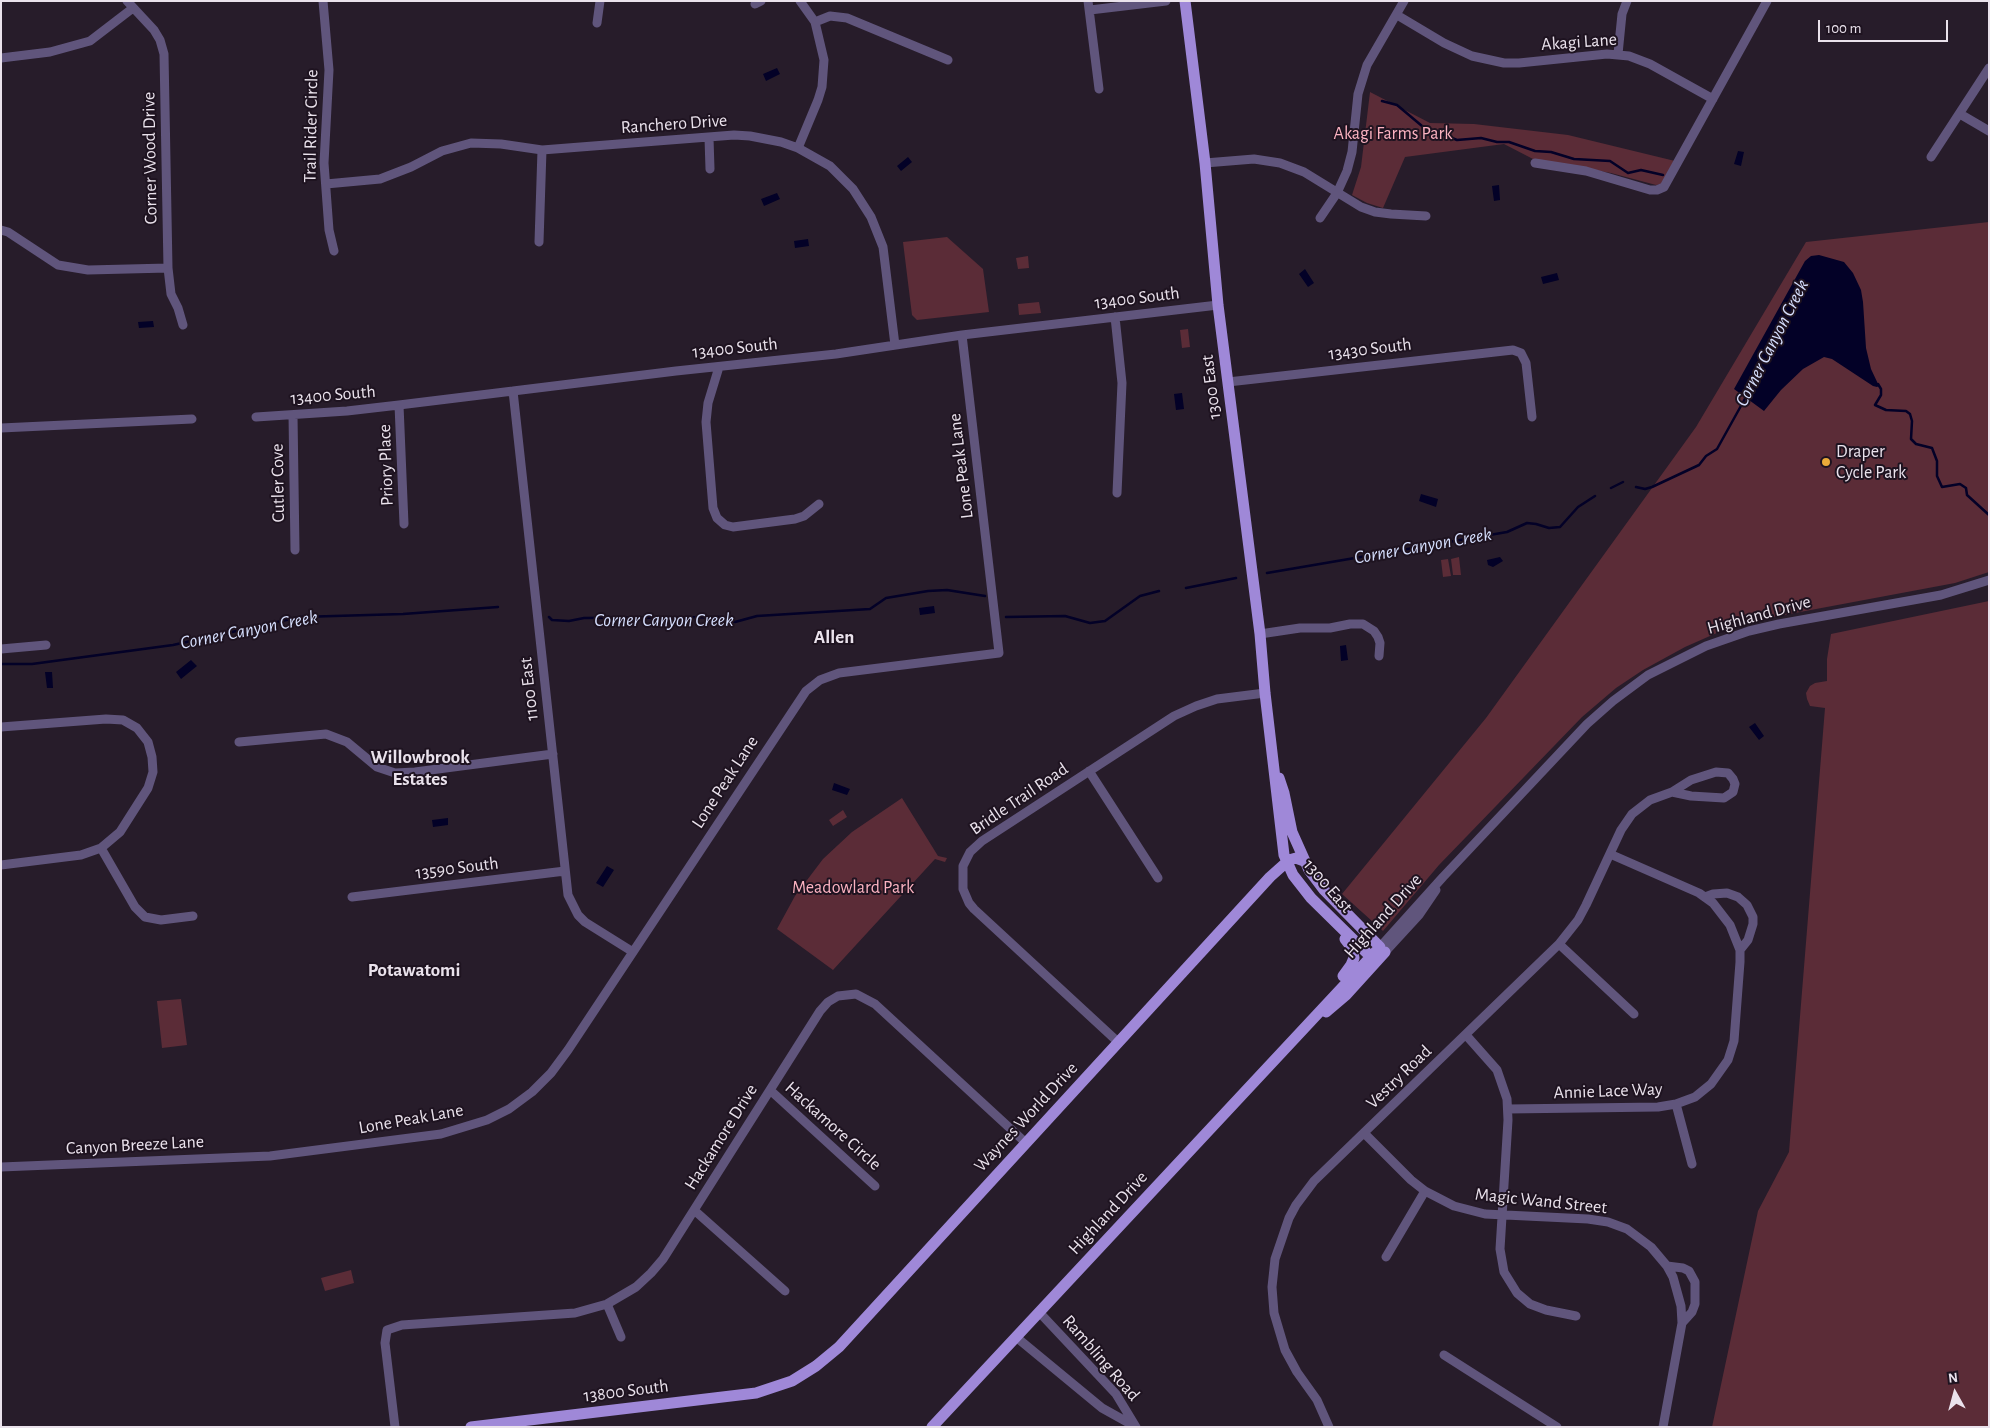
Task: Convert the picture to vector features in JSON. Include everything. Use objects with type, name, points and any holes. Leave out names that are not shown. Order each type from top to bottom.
[{"type":"main road","name":"1300 East","points":[[1185,1],[1205,163],[1218,305],[1260,634],[1283,848],[1286,862],[1301,887],[1370,956]]},
{"type":"main road","name":"1300 East","points":[[1273,768],[1282,785],[1292,832],[1304,861],[1318,883],[1382,950]]},
{"type":"main road","points":[[1286,862],[1296,858],[1304,861]]},
{"type":"main road","name":"Waynes World Drive","points":[[783,1385],[816,1366],[839,1347],[1270,877],[1286,862]]},
{"type":"main road","points":[[1309,1022],[1321,1003],[1349,969],[1354,958],[1352,948],[1330,917]]},
{"type":"main road","name":"Highland Drive","points":[[932,1427],[1370,956],[1382,950]]},
{"type":"main road","name":"Highland Drive","points":[[1309,1022],[1338,1003],[1382,950]]},
{"type":"main road","name":"13800 South","points":[[472,1427],[746,1394],[783,1385]]},
{"type":"street","name":"Trail Rider Circle","points":[[323,1],[329,70],[324,138],[326,184],[329,230],[334,251]]},
{"type":"street","points":[[598,23],[600,1]]},
{"type":"street","points":[[798,148],[818,100],[824,74],[822,46],[815,22],[800,1]]},
{"type":"street","points":[[1098,89],[1089,6],[1166,1]]},
{"type":"street","points":[[1320,218],[1337,193],[1350,162],[1358,94],[1364,73],[1375,49],[1398,15],[1404,1]]},
{"type":"street","points":[[1618,54],[1622,14],[1627,1]]},
{"type":"street","points":[[1535,163],[1586,171],[1650,190],[1660,189],[1667,184],[1767,1]]},
{"type":"street","points":[[1,58],[50,52],[90,41],[130,5]]},
{"type":"street","name":"Corner Wood Drive","points":[[130,5],[154,30],[160,40],[164,54],[168,268],[171,294],[183,325]]},
{"type":"street","name":"Akagi Lane","points":[[1398,15],[1458,51],[1488,60],[1520,63],[1618,54],[1645,61],[1713,99]]},
{"type":"street","points":[[815,22],[830,16],[847,18],[948,60]]},
{"type":"street","points":[[1931,157],[1989,68]]},
{"type":"street","points":[[1960,114],[1989,131]]},
{"type":"street","name":"Ranchero Drive","points":[[326,184],[380,179],[404,171],[442,151],[471,143],[501,144],[542,150],[750,136],[782,142],[798,148],[830,166],[853,189],[871,217],[883,247],[895,345]]},
{"type":"street","points":[[709,138],[710,169]]},
{"type":"street","points":[[539,242],[542,150]]},
{"type":"street","points":[[1205,163],[1254,158],[1280,163],[1304,172],[1361,207],[1375,212],[1426,216]]},
{"type":"street","points":[[1,230],[8,232],[58,265],[88,270],[168,268]]},
{"type":"street","name":"13400 South","points":[[256,417],[400,405],[836,354],[962,335],[1218,305]]},
{"type":"street","points":[[1116,317],[1122,382],[1117,493]]},
{"type":"street","name":"Lone Peak Lane","points":[[270,1156],[441,1134],[476,1125],[504,1112],[532,1092],[551,1073],[568,1050],[800,698],[813,684],[829,676],[849,671],[999,653],[962,335]]},
{"type":"street","name":"13430 South","points":[[1228,382],[1516,350],[1524,357],[1526,362],[1532,417]]},
{"type":"street","points":[[719,367],[708,403],[706,422],[713,508],[717,518],[725,525],[734,527],[795,519],[804,516],[819,504]]},
{"type":"street","name":"1100 East","points":[[513,391],[568,896],[585,922],[633,952]]},
{"type":"street","name":"Priory Place","points":[[400,405],[404,524]]},
{"type":"street","name":"Cutler Cove","points":[[293,415],[295,550]]},
{"type":"street","points":[[1,428],[192,419]]},
{"type":"street","name":"Highland Drive","points":[[1382,950],[1419,915],[1443,877],[1587,724],[1636,683],[1706,646],[1764,627],[1941,594],[1989,580]]},
{"type":"street","points":[[1260,634],[1300,628],[1330,628],[1350,624],[1363,624],[1374,631],[1378,637],[1380,643],[1379,656]]},
{"type":"street","points":[[1,649],[46,645]]},
{"type":"street","name":"Bridle Trail Road","points":[[1118,1042],[974,909],[965,896],[962,881],[963,866],[966,858],[976,846],[1185,711],[1217,700],[1265,693]]},
{"type":"street","points":[[1,727],[106,719],[123,720],[131,723],[144,734],[152,757],[153,772],[148,788],[120,832],[101,848],[81,856],[1,865]]},
{"type":"street","points":[[239,742],[326,734],[347,742],[377,767],[395,773],[416,772],[553,754]]},
{"type":"street","points":[[1089,772],[1158,878]]},
{"type":"street","name":"Vestry Road","points":[[1330,1427],[1316,1400],[1291,1361],[1281,1338],[1273,1300],[1273,1273],[1280,1239],[1296,1205],[1314,1181],[1559,944],[1578,920],[1625,822],[1632,814],[1650,800],[1672,792],[1691,780],[1716,772],[1728,773],[1735,784],[1733,792],[1724,798],[1691,796],[1672,792]]},
{"type":"street","points":[[101,848],[135,907],[145,917],[161,920],[192,916]]},
{"type":"street","name":"Annie Lace Way","points":[[1508,1109],[1658,1107],[1676,1104],[1695,1097],[1707,1088],[1718,1077],[1728,1060],[1734,1041],[1740,962],[1740,950],[1734,931],[1726,919],[1705,897],[1610,854]]},
{"type":"street","name":"13590 South","points":[[352,897],[565,872]]},
{"type":"street","name":"Annie Lace Way","points":[[1705,897],[1726,893],[1738,897],[1747,905],[1753,924],[1748,940],[1740,950]]},
{"type":"street","points":[[1559,944],[1634,1014]]},
{"type":"street","name":"Hackamore Drive","points":[[395,1427],[385,1343],[387,1330],[402,1325],[568,1314],[607,1304],[636,1287],[663,1258],[824,1006],[838,996],[856,994],[875,1004],[1026,1143]]},
{"type":"street","points":[[1466,1035],[1497,1070],[1505,1088],[1508,1109],[1502,1216],[1501,1257],[1504,1272],[1512,1287],[1524,1299],[1538,1307],[1576,1316]]},
{"type":"street","name":"Hackamore Circle","points":[[770,1090],[875,1186]]},
{"type":"street","points":[[1676,1104],[1692,1164]]},
{"type":"street","name":"Magic Wand Street","points":[[1364,1133],[1399,1169],[1425,1191],[1464,1209],[1502,1216],[1608,1222],[1626,1229],[1644,1240],[1667,1266],[1680,1296],[1682,1323],[1663,1427]]},
{"type":"street","name":"Canyon Breeze Lane","points":[[1,1167],[270,1156]]},
{"type":"street","points":[[1386,1257],[1425,1191]]},
{"type":"street","points":[[694,1210],[785,1291]]},
{"type":"street","name":"Magic Wand Street","points":[[1667,1266],[1683,1268],[1689,1271],[1695,1282],[1695,1304],[1692,1312],[1682,1323]]},
{"type":"street","points":[[607,1304],[620,1337]]},
{"type":"street","name":"Rambling Road","points":[[1039,1312],[1116,1394],[1136,1427]]},
{"type":"street","name":"Rambling Road","points":[[1016,1337],[1102,1408],[1136,1427]]},
{"type":"street","points":[[1444,1355],[1556,1427]]},
{"type":"green space","name":"Akagi Farms Park","points":[[1370,92],[1430,123],[1474,124],[1568,135],[1675,161],[1662,184],[1656,185],[1611,173],[1533,159],[1504,144],[1405,157],[1383,208],[1367,203],[1352,195],[1361,167]]},
{"type":"green space","points":[[1989,222],[1989,572],[1955,583],[1752,621],[1719,632],[1685,647],[1643,670],[1616,688],[1582,717],[1439,865],[1383,931],[1342,894],[1486,718],[1696,427],[1806,242]]},
{"type":"green space","points":[[947,237],[983,269],[989,312],[917,320],[912,315],[903,242]]},
{"type":"green space","points":[[1028,256],[1029,268],[1018,269],[1016,258]]},
{"type":"green space","points":[[1039,302],[1041,313],[1019,315],[1018,304]]},
{"type":"green space","points":[[1188,329],[1190,347],[1182,348],[1180,330]]},
{"type":"green space","points":[[1459,557],[1461,575],[1453,575],[1451,559]]},
{"type":"green space","points":[[1448,559],[1451,576],[1443,577],[1441,560]]},
{"type":"green space","points":[[1989,601],[1989,1427],[1712,1427],[1758,1211],[1789,1152],[1825,708],[1810,706],[1806,693],[1810,686],[1815,683],[1827,681],[1827,659],[1831,634]]},
{"type":"green space","name":"Meadowlard Park","points":[[902,798],[938,856],[947,858],[945,862],[935,859],[833,970],[777,929],[795,896],[823,859],[852,832]]},
{"type":"green space","points":[[843,810],[847,817],[833,826],[829,820]]},
{"type":"green space","points":[[181,999],[187,1045],[162,1048],[157,1001]]},
{"type":"green space","points":[[351,1270],[354,1283],[325,1291],[321,1278]]},
{"type":"water","points":[[777,68],[780,74],[766,81],[763,74]]},
{"type":"water","points":[[1738,151],[1744,152],[1741,166],[1734,164]]},
{"type":"water","points":[[908,157],[912,162],[901,171],[897,166]]},
{"type":"water","points":[[1499,185],[1500,200],[1494,201],[1492,186]]},
{"type":"water","points":[[777,193],[780,199],[764,206],[761,199]]},
{"type":"water","points":[[808,239],[809,246],[795,248],[794,241]]},
{"type":"water","points":[[1819,255],[1844,262],[1853,273],[1861,290],[1866,348],[1871,369],[1879,386],[1873,386],[1832,359],[1824,357],[1803,369],[1781,390],[1764,411],[1734,389],[1805,261],[1811,256]]},
{"type":"water","points":[[1305,269],[1314,283],[1308,287],[1299,274]]},
{"type":"water","points":[[1557,273],[1559,280],[1543,284],[1541,277]]},
{"type":"water","points":[[153,321],[154,327],[139,328],[138,322]]},
{"type":"water","points":[[1182,393],[1184,409],[1176,410],[1174,394]]},
{"type":"water","points":[[1421,494],[1438,499],[1436,507],[1419,501]]},
{"type":"water","points":[[1500,557],[1503,561],[1493,567],[1488,565],[1487,560]]},
{"type":"water","points":[[934,606],[935,613],[920,615],[919,608]]},
{"type":"water","points":[[1346,645],[1348,660],[1341,661],[1340,646]]},
{"type":"water","points":[[191,660],[197,666],[181,679],[176,672]]},
{"type":"water","points":[[45,672],[52,672],[53,688],[47,688]]},
{"type":"water","points":[[1755,723],[1764,736],[1759,740],[1749,727]]},
{"type":"water","points":[[834,783],[850,789],[847,795],[832,790]]},
{"type":"water","points":[[448,818],[448,825],[433,827],[432,820]]},
{"type":"water","points":[[607,866],[614,870],[603,887],[596,883]]},
{"type":"waterway","points":[[1382,101],[1397,105],[1422,126],[1457,140],[1481,138],[1497,142],[1509,142],[1535,151],[1551,152],[1574,159],[1610,161],[1628,173],[1641,170],[1663,175]]},
{"type":"waterway","name":"Corner Canyon Creek","points":[[1878,384],[1881,389],[1881,395],[1875,405],[1886,410],[1906,411],[1910,414],[1912,421],[1911,439],[1916,444],[1932,448],[1937,461],[1937,476],[1942,487],[1960,484],[1966,488],[1967,495],[1989,515]]},
{"type":"waterway","name":"Corner Canyon Creek","points":[[1636,487],[1645,489],[1652,487],[1699,465],[1706,456],[1717,449],[1747,395]]},
{"type":"waterway","name":"Corner Canyon Creek","points":[[1611,488],[1623,482]]},
{"type":"waterway","name":"Corner Canyon Creek","points":[[1267,573],[1507,532],[1527,523],[1549,528],[1560,527],[1578,507],[1595,496]]},
{"type":"waterway","name":"Corner Canyon Creek","points":[[1186,588],[1236,578]]},
{"type":"waterway","name":"Corner Canyon Creek","points":[[549,617],[552,620],[569,621],[584,618],[721,617],[730,622],[735,622],[757,616],[870,609],[886,598],[928,591],[947,590],[985,596]]},
{"type":"waterway","name":"Corner Canyon Creek","points":[[1006,617],[1065,616],[1090,623],[1105,621],[1140,596],[1159,591]]},
{"type":"waterway","name":"Corner Canyon Creek","points":[[1,664],[32,664],[173,645],[300,617],[403,614],[498,607]]},
{"type":"place","name":"Draper Cycle Park","points":[[1826,462]]},
{"type":"district","name":"Allen","points":[[834,637]]},
{"type":"district","name":"Willowbrook Estates","points":[[420,768]]},
{"type":"district","name":"Potawatomi","points":[[414,970]]}]
